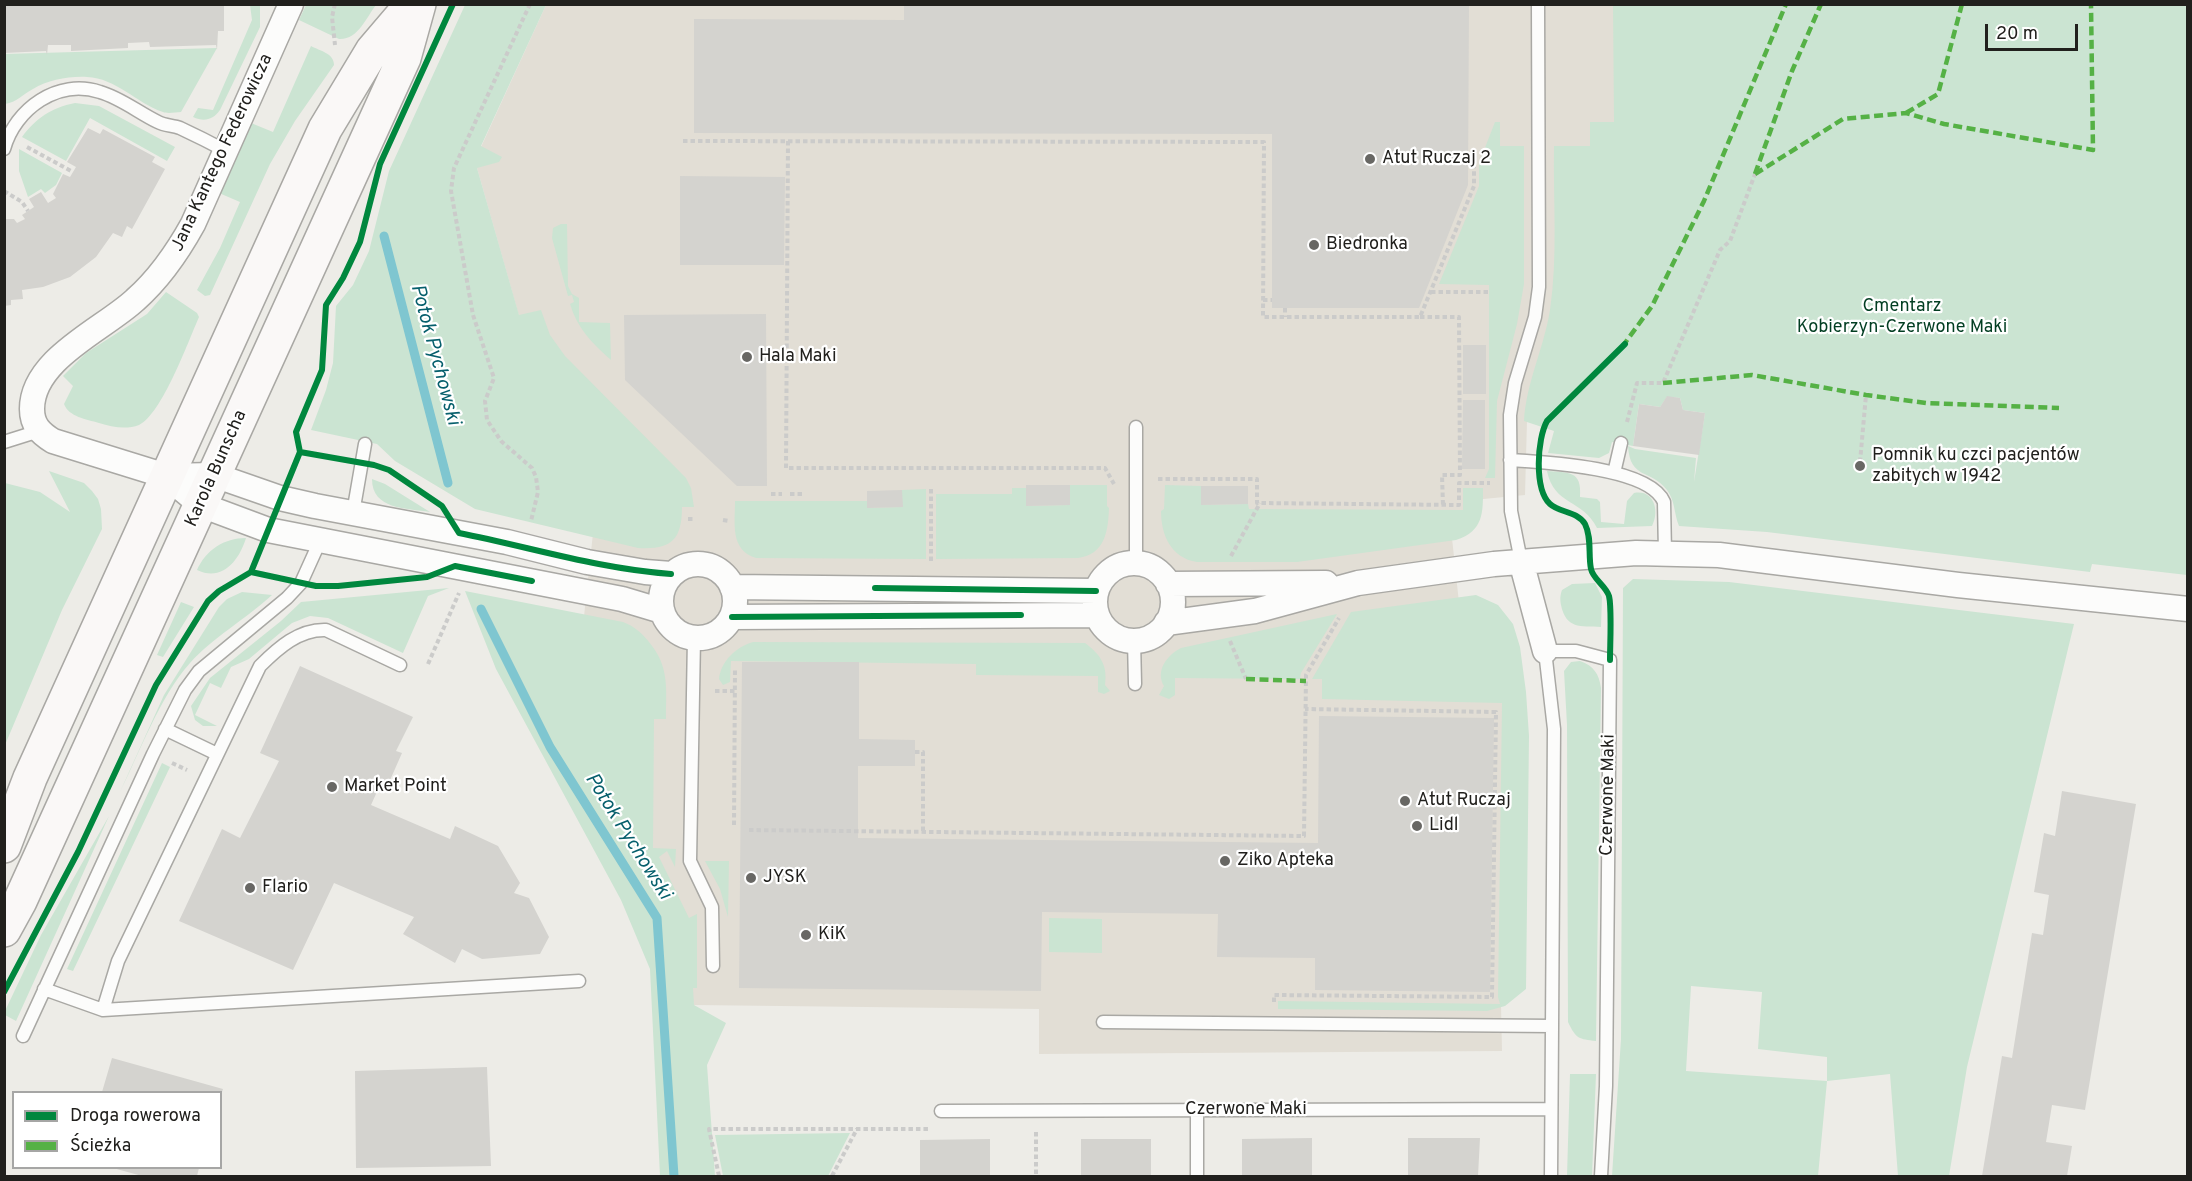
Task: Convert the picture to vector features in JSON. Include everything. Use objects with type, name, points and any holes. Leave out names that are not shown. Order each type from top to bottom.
[{"type":"main road","points":[[4,846],[30,778],[325,129],[372,51],[412,4]]},
{"type":"main road","name":"Karola Bunscha","points":[[4,930],[20,901],[404,58],[420,4]]},
{"type":"street","name":"Jana Kantego Federowicza","points":[[39,431],[35,426],[32,411],[34,395],[40,382],[64,352],[86,334],[129,306],[167,267],[193,224],[291,4]]},
{"type":"street","points":[[39,431],[53,441],[166,476],[214,475],[280,498],[507,542],[587,562],[671,574],[686,566],[703,564],[720,571],[732,587],[735,606],[726,626],[717,634],[705,638],[694,638],[678,633],[671,627],[662,611],[660,600],[662,590],[671,574]]},
{"type":"street","points":[[166,476],[201,505],[268,530],[612,597],[662,611]]},
{"type":"street","points":[[1168,584],[1358,583],[1521,561],[1614,554],[1665,553],[1780,561],[1958,585],[2187,609]]},
{"type":"street","points":[[1521,561],[1545,651]]},
{"type":"street","points":[[1136,563],[1149,566],[1160,573],[1168,584],[1172,604],[1166,623],[1157,633],[1146,638],[1122,639],[1103,626],[1097,615],[1096,591],[1102,579],[1111,570],[1123,564],[1136,563]]},
{"type":"street","points":[[1166,623],[1255,611],[1358,583]]},
{"type":"street","points":[[732,587],[1096,591]]},
{"type":"street","points":[[732,616],[1097,615]]},
{"type":"lane","points":[[1521,561],[1511,512],[1510,415],[1515,383],[1531,332],[1539,287],[1538,4]]},
{"type":"lane","points":[[4,149],[9,134],[20,117],[44,97],[63,91],[83,89],[103,93],[161,124],[179,128],[226,151]]},
{"type":"lane","points":[[1136,427],[1136,563]]},
{"type":"lane","points":[[4,442],[39,431]]},
{"type":"lane","points":[[1614,473],[1621,443]]},
{"type":"lane","points":[[353,513],[365,444]]},
{"type":"lane","points":[[1510,460],[1572,465],[1614,473],[1652,487],[1661,496],[1666,518],[1665,553]]},
{"type":"lane","points":[[23,1036],[185,690],[199,671],[275,610],[301,583],[320,541]]},
{"type":"lane","points":[[103,1010],[118,962],[260,666],[299,634],[312,629],[326,630],[400,665]]},
{"type":"lane","points":[[694,638],[690,861],[712,907],[713,966]]},
{"type":"lane","points":[[1134,640],[1135,684]]},
{"type":"lane","points":[[1545,651],[1554,729],[1551,1176]]},
{"type":"lane","name":"Czerwone Maki","points":[[1545,651],[1576,651],[1610,660],[1606,1086],[1601,1176]]},
{"type":"lane","points":[[165,729],[217,754]]},
{"type":"lane","points":[[44,989],[103,1010],[579,981]]},
{"type":"lane","points":[[1103,1022],[1552,1026]]},
{"type":"lane","name":"Czerwone Maki","points":[[941,1111],[1551,1109]]},
{"type":"lane","points":[[1197,1110],[1197,1176]]},
{"type":"path","points":[[334,4],[332,17],[335,45]]},
{"type":"path","points":[[530,4],[454,168],[451,185],[474,315],[494,378],[485,401],[487,420],[501,441],[529,463],[536,477],[537,497],[530,528]]},
{"type":"path","points":[[9,134],[20,143],[73,172]]},
{"type":"path","points":[[683,141],[1264,142],[1263,317],[1460,317],[1460,475],[1442,475],[1443,505]]},
{"type":"path","points":[[788,141],[786,468],[1105,468],[1114,485]]},
{"type":"path","points":[[1420,317],[1474,186],[1474,166]]},
{"type":"path","points":[[1621,443],[1637,383],[1663,383],[1720,250],[1730,241],[1755,174]]},
{"type":"path","points":[[4,191],[22,202],[28,211]]},
{"type":"path","points":[[1431,292],[1488,292]]},
{"type":"path","points":[[1263,300],[1272,300]]},
{"type":"path","points":[[1285,308],[1285,317]]},
{"type":"path","points":[[1860,462],[1866,395]]},
{"type":"path","points":[[1158,485],[1158,479],[1257,479],[1257,503],[1459,505],[1459,483],[1490,483]]},
{"type":"path","points":[[931,489],[931,565]]},
{"type":"path","points":[[771,494],[782,494]]},
{"type":"path","points":[[790,494],[804,494]]},
{"type":"path","points":[[1230,558],[1260,503]]},
{"type":"path","points":[[723,520],[729,521]]},
{"type":"path","points":[[428,664],[462,584]]},
{"type":"path","points":[[749,830],[1304,836],[1306,675],[1340,616]]},
{"type":"path","points":[[1229,638],[1246,679]]},
{"type":"path","points":[[734,825],[735,668]]},
{"type":"path","points":[[713,691],[735,692]]},
{"type":"path","points":[[1264,1002],[1274,1003],[1274,995],[1492,997],[1496,712],[1305,709]]},
{"type":"path","points":[[735,750],[741,749]]},
{"type":"path","points":[[915,752],[923,752],[923,831]]},
{"type":"path","points":[[1036,1128],[1036,1176]]},
{"type":"path","points":[[719,1176],[710,1130],[857,1129],[832,1176]]},
{"type":"shaded area","name":"Atut Ruczaj","points":[[546,5],[1668,5],[1527,421],[1525,495],[1473,500],[1451,529],[1460,612],[1511,706],[1501,1005],[1502,1051],[1039,1054],[1039,1009],[694,1005],[581,644],[599,478],[519,316],[477,168],[481,147]]},
{"type":"green space","points":[[306,4],[376,5],[356,32],[339,39],[299,20]]},
{"type":"green space","points":[[250,5],[260,5],[260,27],[220,110],[208,119],[193,117],[198,108],[213,110],[252,20]]},
{"type":"green space","points":[[465,5],[546,5],[481,146],[502,157],[499,162],[477,168],[519,315],[541,310],[550,335],[565,356],[686,478],[691,488],[694,507],[682,507],[680,528],[677,535],[666,545],[638,548],[475,509],[395,461],[377,444],[311,430],[333,363],[336,306],[353,285],[369,251],[389,171]]},
{"type":"green space","name":"Cmentarz Kobierzyn-Czerwone Maki","points":[[1613,5],[2187,5],[2187,575],[2092,564],[2090,572],[1767,532],[1679,526],[1670,494],[1661,483],[1637,469],[1630,457],[1628,446],[1696,458],[1694,482],[1705,413],[1683,410],[1680,398],[1667,397],[1660,407],[1639,404],[1633,446],[1612,442],[1609,453],[1599,458],[1548,453],[1554,431],[1524,421],[1528,393],[1550,310],[1555,249],[1554,146],[1590,146],[1590,122],[1614,122]]},
{"type":"green space","points":[[311,46],[329,55],[334,65],[295,121],[270,164],[210,295],[205,296],[197,290],[220,248],[240,202],[219,193],[251,123],[273,132]]},
{"type":"green space","points":[[217,48],[181,112],[163,112],[117,86],[97,78],[87,77],[66,78],[45,83],[5,104],[4,54]]},
{"type":"green space","points":[[75,103],[99,106],[175,147],[167,161],[90,118],[66,161],[22,137],[45,115]]},
{"type":"green space","points":[[1495,122],[1500,122],[1500,146],[1524,146],[1524,284],[1517,324],[1497,401],[1495,478],[1485,478],[1489,469],[1489,285],[1439,284],[1479,186],[1479,163]]},
{"type":"green space","points":[[19,149],[62,173],[56,185],[45,193],[41,189],[28,197],[19,171]]},
{"type":"green space","points":[[567,224],[568,286],[572,294],[579,298],[579,322],[610,323],[611,360],[586,335],[573,313],[570,304],[574,302],[572,295],[568,296],[552,238],[553,228]]},
{"type":"green space","points":[[166,292],[197,313],[199,317],[174,376],[157,407],[139,425],[129,427],[109,426],[84,419],[70,412],[64,404],[73,386],[63,376],[86,353],[147,314]]},
{"type":"green space","points":[[49,471],[84,483],[92,491],[101,509],[102,529],[62,610],[5,745],[5,483],[40,492],[70,512]]},
{"type":"green space","points":[[1547,471],[1568,473],[1576,477],[1579,482],[1580,497],[1597,499],[1600,502],[1601,522],[1624,524],[1627,501],[1634,493],[1646,494],[1654,502],[1655,514],[1652,526],[1597,528],[1584,512],[1556,491]]},
{"type":"green space","points":[[372,479],[385,484],[430,512],[392,506],[384,502],[378,497]]},
{"type":"green space","points":[[1070,485],[1107,485],[1107,506],[1109,508],[1106,533],[1099,547],[1087,556],[1078,558],[936,559],[936,494],[1012,494],[1012,488],[1026,488],[1027,506],[1069,505]]},
{"type":"green space","points":[[1165,485],[1201,486],[1201,505],[1248,504],[1249,509],[1463,510],[1463,488],[1483,488],[1483,505],[1477,526],[1456,540],[1297,562],[1197,562],[1180,556],[1166,537],[1161,520]]},
{"type":"green space","points":[[926,489],[926,559],[756,558],[742,549],[738,543],[735,527],[735,501],[867,501],[868,508],[902,507],[902,490]]},
{"type":"green space","points":[[246,538],[234,561],[222,571],[206,573],[197,570],[205,557],[217,546],[230,540]]},
{"type":"green space","points":[[1633,579],[1729,582],[2074,624],[1967,1067],[1949,1176],[1898,1176],[1890,1074],[1827,1081],[1818,1176],[1612,1176],[1621,1039],[1623,588]],"holes":[[[1691,986],[1762,992],[1758,1049],[1827,1057],[1827,1081],[1686,1071]]]},
{"type":"green space","points":[[1595,583],[1602,597],[1601,627],[1575,625],[1563,613],[1560,598],[1562,590],[1572,584]]},
{"type":"green space","points":[[449,588],[428,596],[403,653],[328,618],[310,616],[292,623],[249,659],[231,667],[221,688],[210,683],[195,715],[217,726],[203,726],[195,720],[191,706],[210,678],[301,602]]},
{"type":"green space","points":[[465,591],[623,622],[644,636],[661,660],[666,688],[666,719],[654,719],[653,848],[676,849],[675,867],[667,851],[659,857],[689,918],[697,914],[697,988],[693,988],[694,1005],[726,1023],[707,1065],[715,1176],[660,1176],[650,969],[621,900],[496,669]]},
{"type":"green space","points":[[242,592],[272,595],[208,645],[179,676],[160,708],[119,794],[164,695],[219,607],[227,599]]},
{"type":"green space","points":[[1476,595],[1498,605],[1513,624],[1520,647],[1526,692],[1529,736],[1526,989],[1505,1006],[1487,1011],[1278,1009],[1278,1001],[1500,1004],[1498,997],[1502,703],[1322,699],[1322,679],[1312,679],[1351,612]]},
{"type":"green space","points":[[181,602],[194,607],[163,657],[157,655]]},
{"type":"green space","points":[[1337,614],[1301,673],[1300,679],[1175,678],[1175,695],[1169,699],[1159,695],[1164,686],[1161,675],[1164,664],[1181,648]]},
{"type":"green space","points":[[753,642],[1085,643],[1102,661],[1106,678],[1105,685],[1110,691],[1104,694],[1098,692],[1098,676],[976,675],[976,664],[731,661],[730,682],[723,685],[719,679],[726,661],[735,651]]},
{"type":"green space","points":[[1580,661],[1595,671],[1601,688],[1596,1041],[1579,1037],[1573,1032],[1568,1022],[1567,725],[1564,671],[1571,662]]},
{"type":"green space","points":[[162,763],[170,767],[73,971],[67,969]]},
{"type":"green space","points":[[109,816],[16,1021],[5,1015],[5,1011],[41,935]]},
{"type":"green space","points":[[705,861],[729,861],[728,917],[720,889]]},
{"type":"green space","points":[[1049,918],[1102,919],[1102,953],[1049,952]]},
{"type":"green space","points":[[1570,1074],[1596,1074],[1592,1176],[1567,1176]]},
{"type":"green space","points":[[850,1133],[828,1176],[723,1176],[715,1135]]},
{"type":"building","points":[[4,4],[224,4],[224,31],[218,31],[217,50],[216,45],[150,47],[149,42],[128,43],[128,48],[71,51],[71,45],[48,45],[47,55],[46,51],[4,53]]},
{"type":"building","name":"Atut Ruczaj 2","points":[[904,4],[1469,4],[1468,185],[1419,308],[1272,308],[1272,134],[694,133],[694,19],[904,20]]},
{"type":"building","points":[[88,128],[100,134],[103,129],[155,157],[152,162],[165,169],[132,229],[127,226],[122,237],[113,233],[96,257],[70,277],[43,287],[22,290],[23,299],[11,300],[11,305],[4,306],[4,219],[14,219],[17,223],[25,219],[22,215],[34,207],[29,199],[41,192],[48,203],[56,198],[53,194],[63,174],[70,177],[76,167],[67,162]]},
{"type":"building","points":[[680,176],[785,177],[784,265],[680,265]]},
{"type":"building","points":[[766,314],[767,486],[737,486],[625,380],[624,315]]},
{"type":"building","points":[[1463,345],[1486,345],[1486,394],[1463,394]]},
{"type":"building","points":[[1667,396],[1680,398],[1683,410],[1705,413],[1699,455],[1633,446],[1639,404],[1660,407]]},
{"type":"building","points":[[1463,400],[1485,400],[1485,469],[1462,469]]},
{"type":"building","points":[[1026,485],[1070,485],[1070,505],[1026,506]]},
{"type":"building","points":[[1201,486],[1248,486],[1248,504],[1201,505]]},
{"type":"building","points":[[902,490],[903,507],[867,508],[867,491]]},
{"type":"building","name":"Atut Ruczaj","points":[[742,662],[859,662],[859,739],[915,740],[915,766],[858,766],[858,838],[1318,843],[1319,716],[1494,718],[1490,992],[1315,990],[1315,958],[1217,957],[1218,914],[1042,912],[1041,991],[739,988]]},
{"type":"building","points":[[300,666],[413,717],[396,751],[402,753],[387,787],[380,785],[371,805],[450,839],[455,826],[498,846],[520,883],[514,893],[529,898],[549,937],[540,954],[482,959],[462,949],[455,963],[403,934],[414,917],[334,883],[293,970],[179,921],[222,829],[240,838],[279,761],[260,753]]},
{"type":"building","points":[[2062,791],[2136,804],[2085,1110],[2052,1105],[2046,1142],[2072,1146],[2067,1176],[1982,1176],[2002,1056],[2012,1058],[2032,933],[2043,935],[2049,895],[2034,892],[2044,833],[2055,836]]},
{"type":"building","points":[[112,1058],[223,1089],[222,1092],[102,1091]]},
{"type":"building","points":[[487,1067],[491,1166],[356,1168],[355,1071]]},
{"type":"building","points":[[1312,1138],[1312,1176],[1242,1176],[1242,1139]]},
{"type":"building","points":[[1408,1138],[1480,1138],[1478,1176],[1408,1176]]},
{"type":"building","points":[[990,1139],[990,1176],[920,1176],[920,1140]]},
{"type":"building","points":[[1081,1139],[1151,1139],[1151,1176],[1081,1176]]},
{"type":"building","points":[[117,1169],[199,1169],[197,1176],[142,1176]]},
{"type":"waterway","name":"Potok Pychowski","points":[[384,236],[448,483]]},
{"type":"waterway","name":"Potok Pychowski","points":[[481,609],[550,747],[657,918],[674,1176]]},
{"type":"marked path","points":[[1622,347],[1652,306],[1704,201],[1786,4]]},
{"type":"marked path","points":[[1755,174],[1792,71],[1821,4]]},
{"type":"marked path","points":[[1906,113],[1938,94],[1962,4]]},
{"type":"marked path","points":[[1755,174],[1843,119],[1906,113],[1944,124],[2093,150],[2091,4]]},
{"type":"marked path","points":[[1663,383],[1752,375],[1926,403],[2059,408]]},
{"type":"marked path","points":[[1246,679],[1306,681]]},
{"type":"cycle path","points":[[453,4],[380,164],[360,242],[343,278],[326,305],[322,370],[296,432],[300,452],[374,465],[389,470],[442,506],[459,533],[591,563],[671,574]]},
{"type":"cycle path","points":[[1610,660],[1609,596],[1591,569],[1587,529],[1582,520],[1554,507],[1545,497],[1539,476],[1539,451],[1547,421],[1625,344]]},
{"type":"cycle path","points":[[4,992],[78,852],[156,685],[208,601],[219,591],[251,572],[300,452]]},
{"type":"cycle path","points":[[251,572],[316,586],[338,586],[427,577],[455,566],[532,581]]},
{"type":"cycle path","points":[[875,588],[1096,591]]},
{"type":"cycle path","points":[[732,617],[1021,615]]},
{"type":"place","name":"Atut Ruczaj 2","points":[[1370,159]]},
{"type":"place","name":"Biedronka","points":[[1314,245]]},
{"type":"place","name":"Hala Maki","points":[[747,357]]},
{"type":"place","name":"Pomnik ku czci pacjentów zabitych w 1942","points":[[1860,466]]},
{"type":"place","name":"Market Point","points":[[332,787]]},
{"type":"place","name":"Atut Ruczaj","points":[[1405,801]]},
{"type":"place","name":"Lidl","points":[[1417,826]]},
{"type":"place","name":"Ziko Apteka","points":[[1225,861]]},
{"type":"place","name":"JYSK","points":[[751,878]]},
{"type":"place","name":"Flario","points":[[250,888]]},
{"type":"place","name":"KiK","points":[[806,935]]}]
